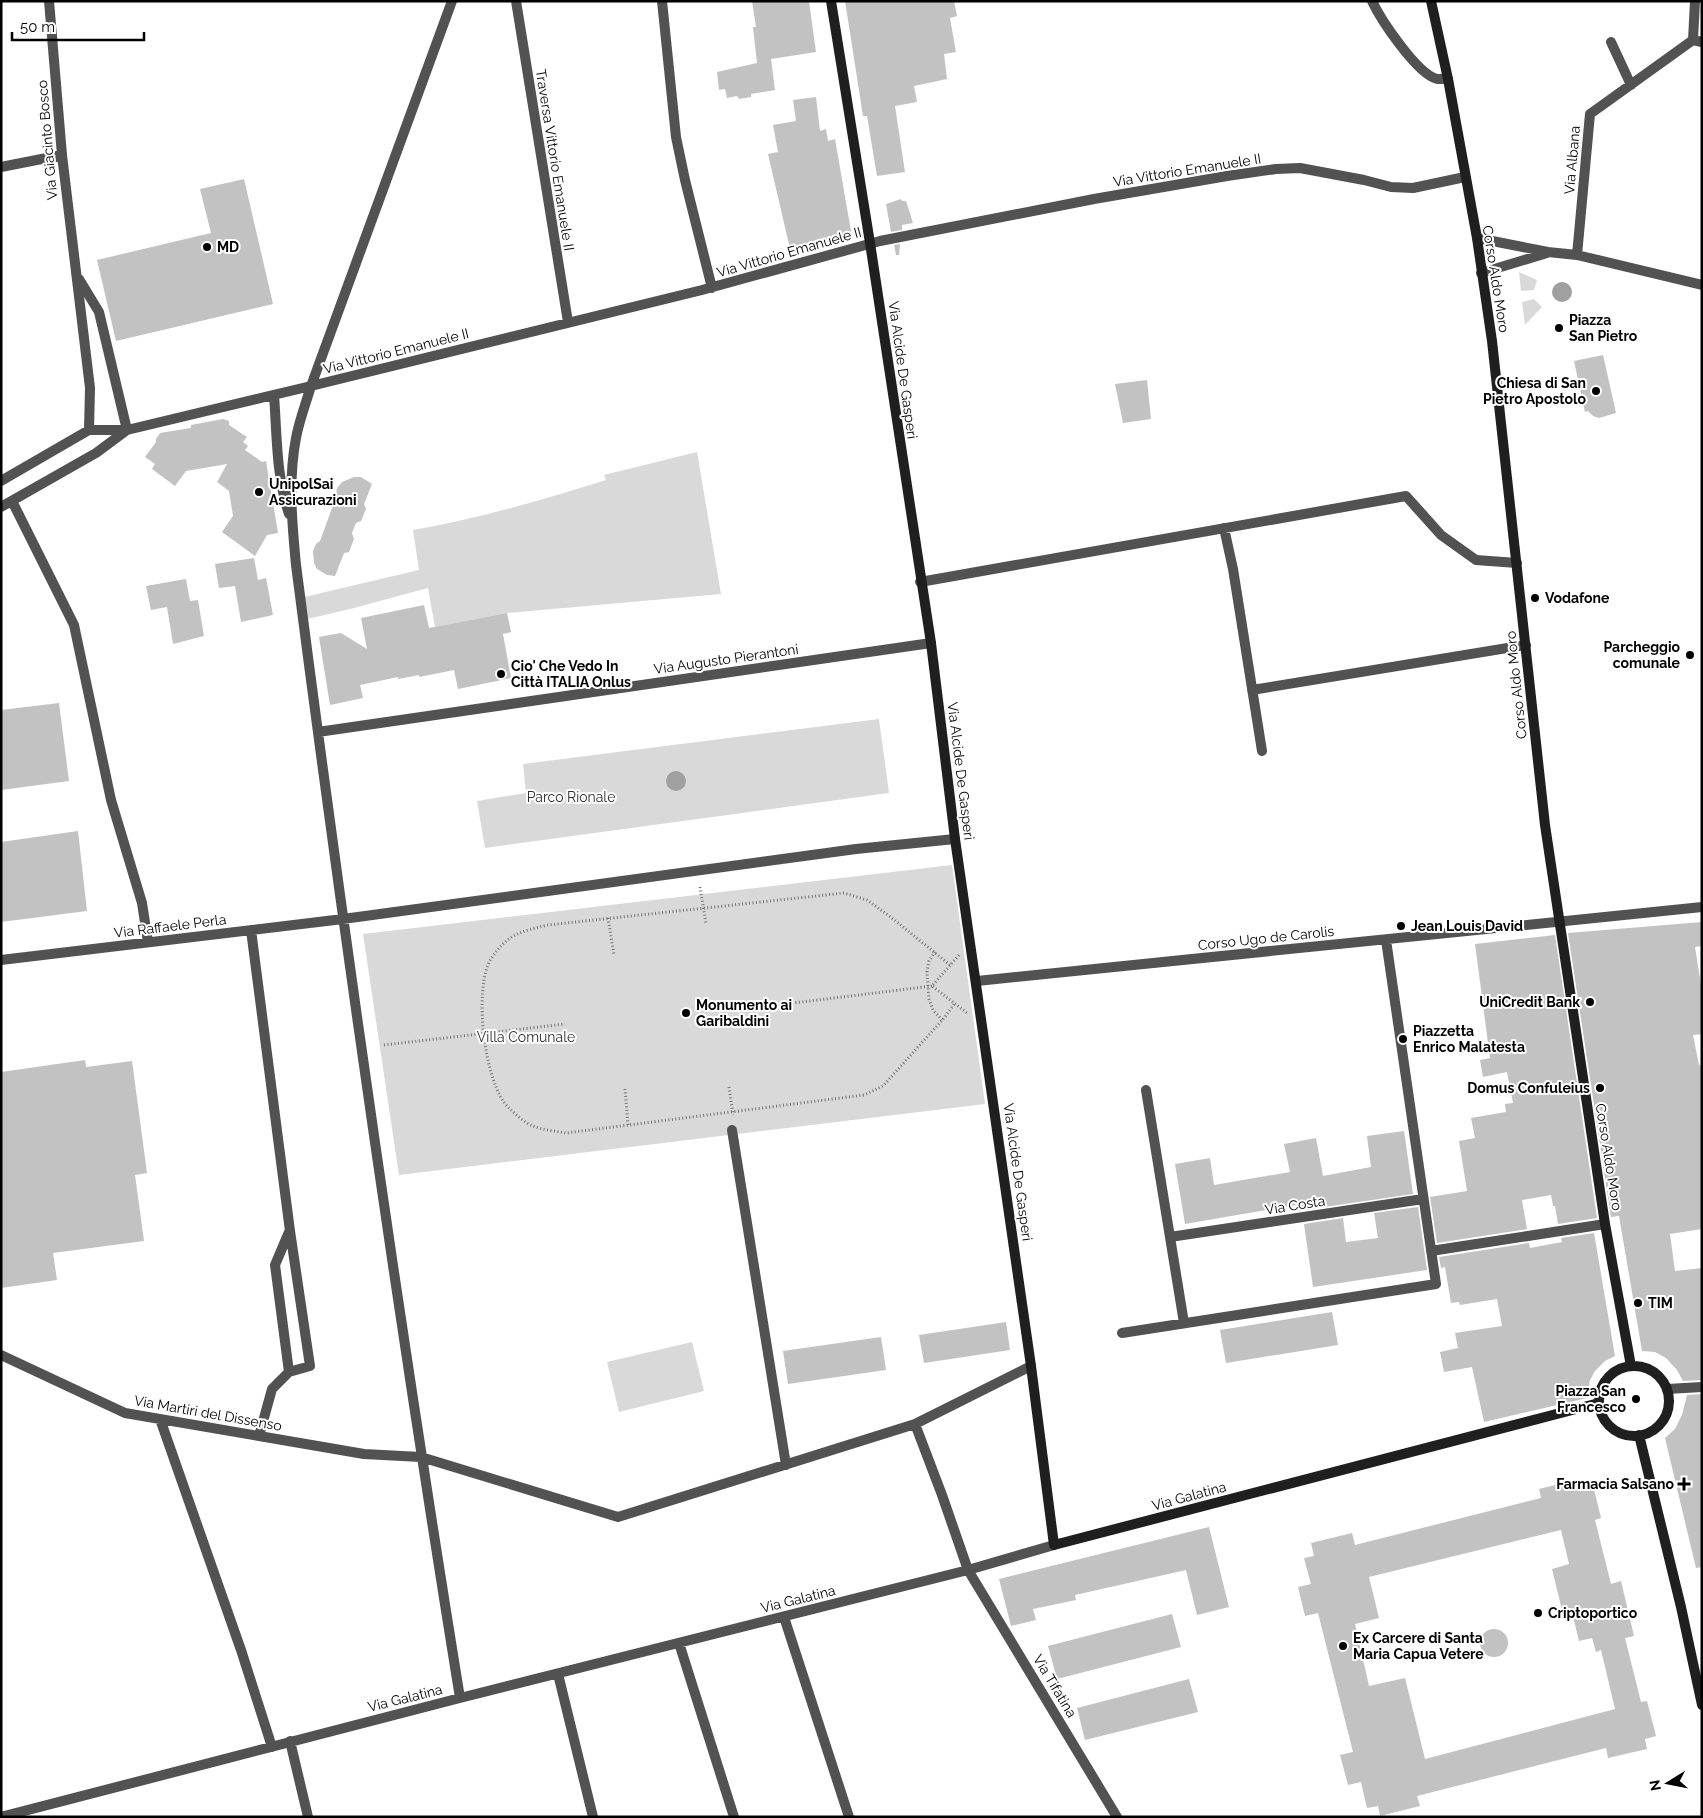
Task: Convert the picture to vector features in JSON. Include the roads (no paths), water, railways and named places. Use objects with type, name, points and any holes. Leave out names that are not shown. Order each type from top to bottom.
[{"type":"main road","name":"Via Alcide De Gasperi","points":[[831,1],[931,643],[956,839],[1032,1366],[1054,1545]]},
{"type":"main road","name":"Corso Aldo Moro","points":[[1431,1],[1448,78],[1477,238],[1492,341],[1545,825],[1558,922],[1605,1224],[1631,1366]]},
{"type":"main road","points":[[1631,1366],[1653,1371],[1667,1389],[1668,1409],[1664,1419],[1653,1429],[1639,1435],[1628,1435],[1617,1431],[1605,1419],[1599,1403],[1604,1383],[1616,1372],[1631,1366]]},
{"type":"main road","name":"Via Galatina","points":[[1054,1545],[1599,1403]]},
{"type":"main road","points":[[1639,1435],[1681,1607],[1702,1705]]},
{"type":"street","name":"Via Giacinto Bosco","points":[[49,1],[62,156],[78,276],[90,388],[89,430]]},
{"type":"street","points":[[452,1],[311,386],[296,437],[291,478],[292,525],[343,919],[421,1457],[460,1698]]},
{"type":"street","name":"Traversa Vittorio Emanuele II","points":[[516,1],[568,322]]},
{"type":"street","points":[[662,1],[676,137],[712,288]]},
{"type":"street","points":[[1372,1],[1379,16],[1396,40],[1418,65],[1435,78],[1448,78]]},
{"type":"street","points":[[1695,1],[1698,41]]},
{"type":"street","name":"Via Albana","points":[[1577,255],[1590,114],[1698,41]]},
{"type":"street","points":[[1611,42],[1631,85]]},
{"type":"street","points":[[1,167],[62,156]]},
{"type":"street","name":"Via Vittorio Emanuele II","points":[[89,430],[126,430],[712,288],[870,244],[1094,199],[1227,176],[1300,168],[1364,180],[1391,188],[1413,188],[1465,177]]},
{"type":"street","points":[[1477,238],[1548,252],[1577,255],[1702,285]]},
{"type":"street","points":[[1481,273],[1548,252]]},
{"type":"street","name":"Via Giacinto Bosco","points":[[78,276],[99,312],[126,430]]},
{"type":"street","points":[[274,394],[280,478],[284,500],[292,525]]},
{"type":"street","points":[[1,481],[89,430]]},
{"type":"street","name":"Via Vittorio Emanuele II","points":[[1,507],[96,453],[126,430]]},
{"type":"street","points":[[920,582],[1406,496],[1440,535],[1476,560],[1516,563]]},
{"type":"street","points":[[12,501],[74,625],[111,800],[142,903],[148,942]]},
{"type":"street","points":[[1224,528],[1233,569],[1262,751]]},
{"type":"street","name":"Via Augusto Pierantoni","points":[[318,732],[931,643]]},
{"type":"street","points":[[1252,690],[1526,645]]},
{"type":"street","name":"Via Raffaele Perla","points":[[1,960],[343,919],[856,849],[956,839]]},
{"type":"street","name":"Corso Ugo de Carolis","points":[[977,982],[1702,907]]},
{"type":"street","points":[[251,930],[290,1231],[310,1366],[289,1372],[272,1389],[259,1436]]},
{"type":"street","points":[[1122,1333],[1436,1284],[1386,940]]},
{"type":"street","points":[[1146,1090],[1184,1323]]},
{"type":"street","points":[[732,1130],[786,1465]]},
{"type":"street","name":"Via Costa","points":[[1170,1237],[1424,1199]]},
{"type":"street","points":[[1431,1251],[1605,1224]]},
{"type":"street","points":[[289,1372],[275,1266],[290,1231]]},
{"type":"street","name":"Via Martiri del Dissenso","points":[[1,1355],[125,1413],[364,1454],[421,1457],[618,1518],[915,1424],[1032,1366]]},
{"type":"street","points":[[1667,1389],[1702,1387]]},
{"type":"street","points":[[160,1419],[241,1650],[272,1746]]},
{"type":"street","name":"Via Tifatina","points":[[915,1424],[968,1570],[1117,1817]]},
{"type":"street","name":"Via Galatina","points":[[2,1817],[272,1746],[968,1570],[1054,1545]]},
{"type":"street","points":[[784,1617],[849,1817]]},
{"type":"street","points":[[679,1643],[734,1817]]},
{"type":"street","points":[[558,1674],[593,1817]]},
{"type":"street","points":[[290,1742],[308,1817]]},
{"type":"place","name":"MD","points":[[207,247]]},
{"type":"place","name":"Piazza San Pietro","points":[[1559,328]]},
{"type":"place","name":"Chiesa di San Pietro Apostolo","points":[[1596,391]]},
{"type":"place","name":"UnipolSai Assicurazioni","points":[[259,492]]},
{"type":"place","name":"Vodafone","points":[[1535,598]]},
{"type":"place","name":"Parcheggio comunale","points":[[1690,655]]},
{"type":"place","name":"Cio' Che Vedo In Città ITALIA Onlus","points":[[501,674]]},
{"type":"place","name":"Jean Louis David","points":[[1401,926]]},
{"type":"place","name":"UniCredit Bank","points":[[1590,1002]]},
{"type":"place","name":"Monumento ai Garibaldini","points":[[686,1013]]},
{"type":"place","name":"Piazzetta Enrico Malatesta","points":[[1403,1039]]},
{"type":"place","name":"Domus Confuleius","points":[[1600,1088]]},
{"type":"place","name":"TIM","points":[[1638,1303]]},
{"type":"place","name":"Piazza San Francesco","points":[[1636,1399]]},
{"type":"place","name":"Farmacia Salsano","points":[[1684,1484]]},
{"type":"place","name":"Criptoportico","points":[[1538,1613]]},
{"type":"place","name":"Ex Carcere di Santa Maria Capua Vetere","points":[[1343,1646]]},
{"type":"park label","name":"Parco Rionale","points":[[571,797]]},
{"type":"park label","name":"Villa Comunale","points":[[526,1037]]}]
